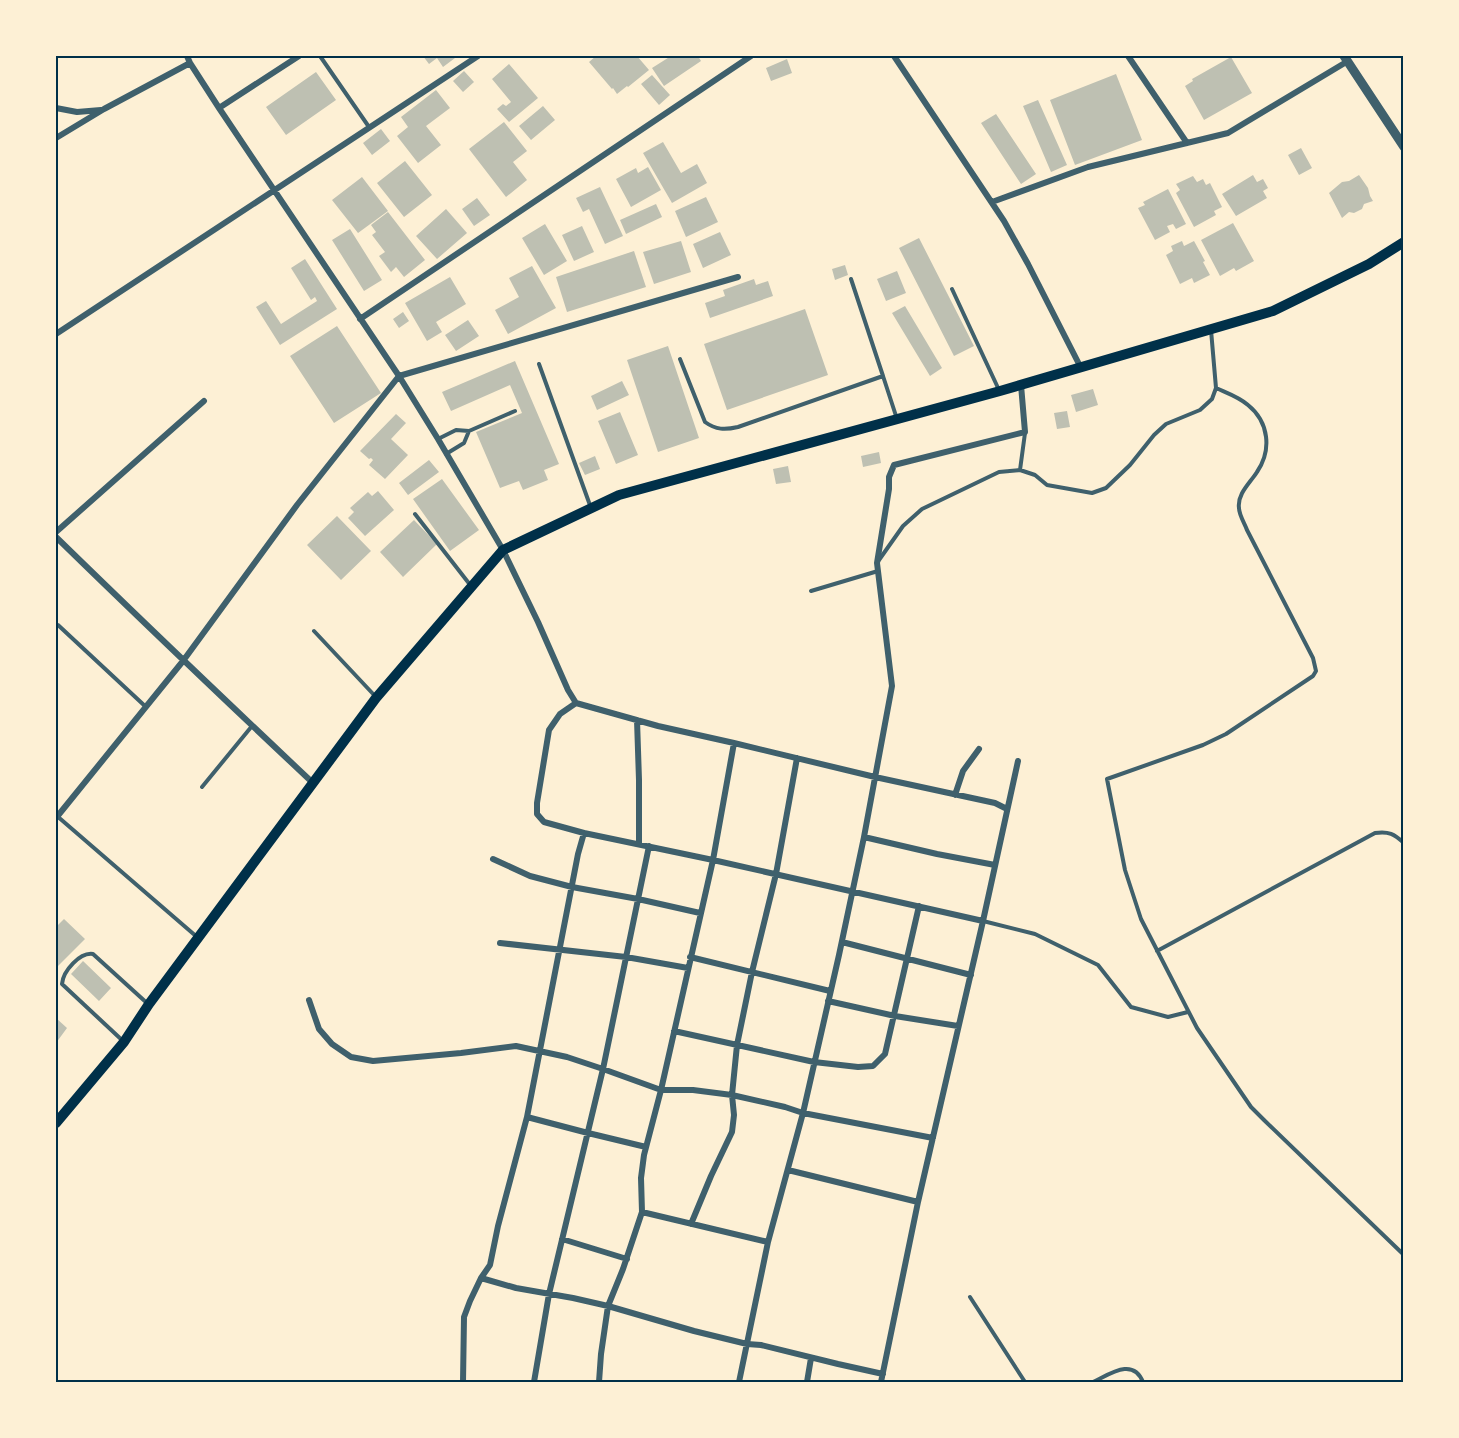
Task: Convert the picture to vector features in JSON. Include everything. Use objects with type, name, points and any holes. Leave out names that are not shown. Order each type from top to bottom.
[{"type":"main road","points":[[56,1124],[124,1042],[149,1004],[376,698],[503,550],[620,495],[1000,391],[1273,311],[1369,264],[1404,242]]},
{"type":"street","points":[[187,56],[219,108],[399,376],[438,439],[503,550],[576,703],[637,720],[875,777],[995,803],[1007,809]]},
{"type":"street","points":[[219,108],[299,56]]},
{"type":"street","points":[[56,334],[478,56]]},
{"type":"street","points":[[360,319],[752,56]]},
{"type":"street","points":[[894,56],[992,202],[1028,264],[1081,368]]},
{"type":"street","points":[[1128,56],[1186,143]]},
{"type":"street","points":[[992,202],[1088,167],[1228,133],[1346,58],[1404,147]]},
{"type":"street","points":[[56,138],[104,109],[190,63]]},
{"type":"street","points":[[56,108],[76,112],[104,109]]},
{"type":"street","points":[[56,817],[183,661],[297,505],[399,376],[738,277]]},
{"type":"street","points":[[739,1383],[768,1242],[803,1113],[853,892],[892,686],[877,563],[889,477],[894,465],[1025,432],[1021,384]]},
{"type":"street","points":[[56,532],[204,401]]},
{"type":"street","points":[[56,537],[313,783]]},
{"type":"street","points":[[576,703],[560,714],[549,730],[537,814],[544,822],[584,833],[983,921]]},
{"type":"street","points":[[637,720],[639,844]]},
{"type":"street","points":[[599,1383],[608,1306],[627,1259],[642,1212],[641,1178],[646,1147],[661,1090],[712,860],[734,743]]},
{"type":"street","points":[[955,795],[963,771],[979,749]]},
{"type":"street","points":[[691,1224],[732,1132],[734,1115],[732,1095],[737,1045],[776,874],[797,758]]},
{"type":"street","points":[[881,1383],[918,1202],[1018,761]]},
{"type":"street","points":[[463,1383],[464,1317],[481,1278],[490,1264],[527,1117],[584,833]]},
{"type":"street","points":[[864,837],[995,865]]},
{"type":"street","points":[[534,1383],[549,1294],[603,1069],[649,846]]},
{"type":"street","points":[[493,859],[530,876],[572,887],[700,913]]},
{"type":"street","points":[[674,1031],[814,1062],[873,1065],[885,1054],[920,906]]},
{"type":"street","points":[[842,942],[970,975]]},
{"type":"street","points":[[500,943],[626,957],[688,968]]},
{"type":"street","points":[[690,957],[830,991]]},
{"type":"street","points":[[309,1000],[320,1029],[332,1044],[351,1058],[373,1061],[516,1046],[567,1058],[661,1090],[693,1090],[732,1095],[803,1113],[933,1138]]},
{"type":"street","points":[[828,1001],[895,1016],[958,1026]]},
{"type":"street","points":[[527,1117],[646,1147]]},
{"type":"street","points":[[788,1170],[918,1202]]},
{"type":"street","points":[[642,1212],[768,1242]]},
{"type":"street","points":[[562,1239],[627,1259]]},
{"type":"street","points":[[481,1278],[516,1288],[608,1306],[747,1344],[761,1345],[883,1374]]},
{"type":"street","points":[[807,1383],[811,1358]]},
{"type":"lane","points":[[320,56],[369,128]]},
{"type":"lane","points":[[851,279],[897,419]]},
{"type":"lane","points":[[952,289],[1000,391]]},
{"type":"lane","points":[[877,563],[903,526],[922,508],[999,472],[1020,470],[1035,475],[1047,485],[1092,493],[1106,488],[1166,424],[1200,410],[1212,399],[1216,388],[1211,329]]},
{"type":"lane","points":[[680,359],[705,422],[712,427],[725,430],[883,376]]},
{"type":"lane","points":[[539,364],[591,508]]},
{"type":"lane","points":[[1216,388],[1247,404],[1257,413],[1264,428],[1266,456],[1241,494],[1239,508],[1247,530],[1313,658],[1316,671],[1307,680],[1226,734],[1203,745],[1107,779],[1125,870],[1141,919],[1188,1012],[1251,1107],[1404,1255]]},
{"type":"lane","points":[[438,439],[456,430],[469,431],[515,411]]},
{"type":"lane","points":[[446,454],[464,443],[469,431]]},
{"type":"lane","points":[[1020,470],[1025,432]]},
{"type":"lane","points":[[414,514],[472,587]]},
{"type":"lane","points":[[811,591],[879,570]]},
{"type":"lane","points":[[58,626],[146,706]]},
{"type":"lane","points":[[314,631],[376,698]]},
{"type":"lane","points":[[202,787],[252,726]]},
{"type":"lane","points":[[56,817],[198,938]]},
{"type":"lane","points":[[1157,951],[1375,833],[1384,832],[1395,835],[1404,843]]},
{"type":"lane","points":[[983,921],[1035,934],[1098,965],[1131,1007],[1168,1017],[1188,1012]]},
{"type":"lane","points":[[124,1042],[62,984],[63,976],[80,957],[87,953],[93,954],[149,1004]]},
{"type":"lane","points":[[969,1297],[1025,1383]]},
{"type":"lane","points":[[1093,1383],[1118,1370],[1131,1368],[1140,1374],[1143,1383]]},
{"type":"building","points":[[423,56],[453,56],[455,58],[443,67],[437,58],[429,64]]},
{"type":"building","points":[[596,56],[637,56],[649,70],[617,94],[589,62]]},
{"type":"building","points":[[671,56],[698,56],[701,61],[664,86],[652,68]]},
{"type":"building","points":[[1231,57],[1252,93],[1204,120],[1185,86],[1193,81],[1192,79]]},
{"type":"building","points":[[787,59],[792,73],[771,81],[766,68]]},
{"type":"building","points":[[509,64],[538,98],[509,122],[497,109],[511,102],[492,79]]},
{"type":"building","points":[[464,71],[474,82],[463,92],[453,81]]},
{"type":"building","points":[[316,72],[336,100],[286,135],[266,107]]},
{"type":"building","points":[[1116,74],[1142,140],[1075,165],[1050,100]]},
{"type":"building","points":[[652,75],[670,95],[659,105],[641,84]]},
{"type":"building","points":[[436,90],[450,108],[426,126],[441,145],[418,163],[397,136],[408,127],[401,117]]},
{"type":"building","points":[[1038,100],[1067,165],[1051,172],[1023,106]]},
{"type":"building","points":[[543,106],[555,120],[531,140],[519,126]]},
{"type":"building","points":[[996,114],[1036,174],[1021,184],[981,123]]},
{"type":"building","points":[[504,122],[527,151],[513,162],[527,180],[506,197],[469,149]]},
{"type":"building","points":[[381,129],[390,141],[372,155],[363,143]]},
{"type":"building","points":[[663,142],[681,173],[697,164],[707,183],[672,203],[643,153]]},
{"type":"building","points":[[1301,148],[1312,168],[1299,175],[1288,155]]},
{"type":"building","points":[[405,161],[432,195],[404,217],[377,183]]},
{"type":"building","points":[[648,167],[661,190],[631,207],[616,179],[636,168],[638,173]]},
{"type":"building","points":[[1253,175],[1257,182],[1263,179],[1268,188],[1263,191],[1267,198],[1236,216],[1222,194]]},
{"type":"building","points":[[1359,175],[1373,201],[1364,204],[1362,209],[1354,213],[1349,212],[1342,218],[1329,193],[1342,182]]},
{"type":"building","points":[[1193,176],[1197,182],[1203,179],[1206,185],[1210,183],[1222,207],[1214,211],[1216,215],[1194,227],[1176,193],[1180,190],[1176,184]]},
{"type":"building","points":[[362,177],[388,211],[358,233],[332,200]]},
{"type":"building","points":[[600,187],[623,236],[605,244],[589,209],[583,212],[576,198]]},
{"type":"building","points":[[1168,189],[1186,224],[1176,229],[1173,224],[1167,226],[1170,232],[1155,240],[1138,208],[1145,205],[1143,202]]},
{"type":"building","points":[[706,197],[718,222],[686,237],[675,211]]},
{"type":"building","points":[[477,198],[490,215],[474,226],[462,209]]},
{"type":"building","points":[[656,204],[662,217],[626,234],[620,220]]},
{"type":"building","points":[[446,209],[467,233],[437,259],[416,236]]},
{"type":"building","points":[[388,212],[425,260],[404,277],[396,267],[391,272],[379,256],[385,252],[372,235],[376,232],[371,225]]},
{"type":"building","points":[[1233,223],[1254,261],[1236,271],[1234,268],[1220,276],[1201,240]]},
{"type":"building","points":[[545,224],[567,261],[544,275],[522,238]]},
{"type":"building","points":[[582,226],[594,252],[574,261],[562,235]]},
{"type":"building","points":[[350,229],[382,280],[364,291],[332,240]]},
{"type":"building","points":[[720,232],[731,255],[703,268],[693,244]]},
{"type":"building","points":[[919,238],[974,346],[954,356],[899,248]]},
{"type":"building","points":[[681,241],[691,272],[654,284],[643,252]]},
{"type":"building","points":[[1182,241],[1184,246],[1194,241],[1210,275],[1194,283],[1192,278],[1180,284],[1166,255],[1173,251],[1171,246]]},
{"type":"building","points":[[634,251],[646,287],[567,312],[556,277]]},
{"type":"building","points":[[305,259],[337,309],[280,345],[256,307],[266,301],[281,324],[317,301],[315,297],[311,300],[291,268]]},
{"type":"building","points":[[845,265],[848,275],[835,280],[832,269]]},
{"type":"building","points":[[532,266],[556,308],[508,334],[495,310],[519,297],[509,278]]},
{"type":"building","points":[[897,271],[906,293],[886,301],[877,279]]},
{"type":"building","points":[[450,277],[466,304],[436,322],[442,332],[427,341],[405,303]]},
{"type":"building","points":[[754,279],[756,285],[768,281],[773,296],[710,318],[705,303],[725,296],[723,290]]},
{"type":"building","points":[[905,306],[942,368],[930,376],[892,313]]},
{"type":"building","points":[[805,309],[828,375],[727,410],[704,344]]},
{"type":"building","points":[[403,312],[409,321],[399,328],[393,319]]},
{"type":"building","points":[[468,320],[479,336],[456,351],[445,335]]},
{"type":"building","points":[[337,326],[381,393],[334,423],[290,356]]},
{"type":"building","points":[[668,346],[699,438],[658,452],[627,360]]},
{"type":"building","points":[[515,361],[559,464],[544,470],[548,480],[523,490],[519,481],[500,488],[476,432],[522,413],[510,385],[451,411],[442,392]]},
{"type":"building","points":[[622,381],[629,395],[597,410],[591,396]]},
{"type":"building","points":[[1093,389],[1098,405],[1076,412],[1071,395]]},
{"type":"building","points":[[1067,411],[1070,427],[1057,429],[1054,413]]},
{"type":"building","points":[[620,412],[638,455],[616,464],[598,421]]},
{"type":"building","points":[[396,414],[406,423],[391,439],[408,455],[385,479],[369,465],[373,460],[360,451]]},
{"type":"building","points":[[879,452],[881,463],[863,467],[861,456]]},
{"type":"building","points":[[595,456],[600,469],[585,475],[579,463]]},
{"type":"building","points":[[429,460],[439,472],[408,495],[399,483]]},
{"type":"building","points":[[788,466],[791,482],[776,484],[773,469]]},
{"type":"building","points":[[442,479],[479,530],[450,551],[413,499]]},
{"type":"building","points":[[378,491],[394,510],[365,536],[348,518],[354,512],[350,508],[368,492],[372,496]]},
{"type":"building","points":[[337,516],[371,551],[341,580],[307,545]]},
{"type":"building","points":[[414,520],[437,544],[403,577],[380,552]]},
{"type":"building","points":[[64,919],[85,939],[56,968],[56,927]]},
{"type":"building","points":[[83,961],[111,988],[99,1001],[71,974]]},
{"type":"building","points":[[56,1018],[67,1028],[56,1043]]}]
